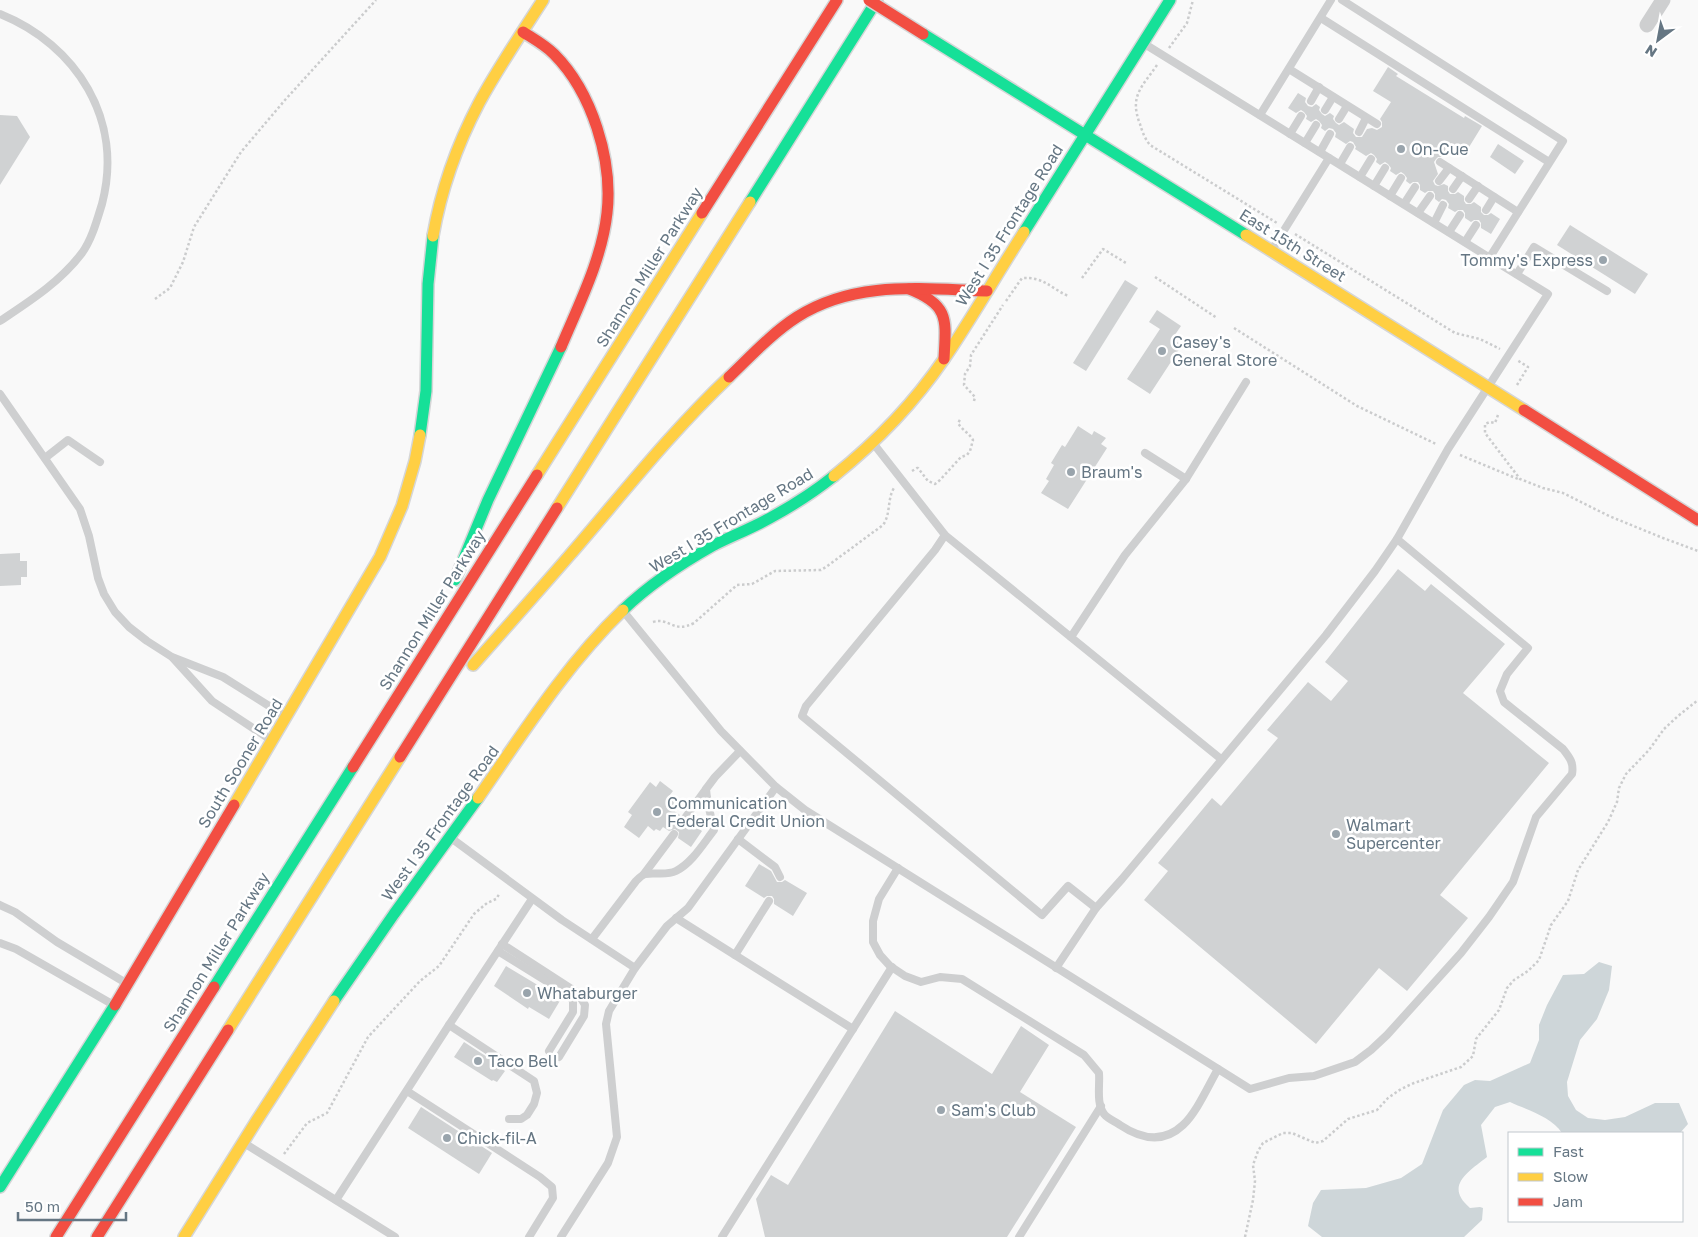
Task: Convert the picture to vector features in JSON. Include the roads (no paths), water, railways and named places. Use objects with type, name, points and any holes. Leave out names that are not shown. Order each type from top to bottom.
[{"type":"main road","name":"South Sooner Road","points":[[0,1188],[128,984],[379,560],[403,505],[416,460],[424,416],[428,368],[428,277],[433,235],[443,191],[460,144],[479,103],[543,0]]},
{"type":"main road","name":"Shannon Miller Parkway","points":[[56,1237],[837,0]]},
{"type":"main road","name":"East 15th Street","points":[[869,0],[1086,134],[1698,520]]},
{"type":"main road","points":[[97,1237],[877,0]]},
{"type":"main road","name":"West I 35 Frontage Road","points":[[184,1237],[243,1142],[384,927],[565,677],[622,610],[652,586],[710,548],[776,515],[817,489],[873,443],[918,394],[944,359],[1170,0]]},
{"type":"main road","points":[[426,650],[488,501],[555,364],[594,265],[607,213],[608,182],[602,145],[590,112],[572,77],[558,58],[542,44],[523,32]]},
{"type":"main road","points":[[415,732],[569,556],[645,465],[706,399],[769,339],[797,317],[822,304],[879,289],[907,288],[987,291]]},
{"type":"main road","points":[[907,288],[925,294],[935,301],[943,314],[946,329],[944,359]]},
{"type":"street","points":[[1647,25],[1664,0]]},
{"type":"lane","points":[[1260,115],[1331,0]]},
{"type":"lane","points":[[1342,0],[1563,141],[1490,257]]},
{"type":"lane","points":[[0,14],[32,30],[49,42],[72,65],[90,90],[102,125],[106,153],[106,179],[104,196],[97,222],[82,252],[56,280],[0,321]]},
{"type":"lane","points":[[1321,18],[1549,162]]},
{"type":"lane","points":[[1056,968],[1096,908],[1350,605],[1396,539],[1448,449],[1548,294],[1143,43]]},
{"type":"lane","points":[[1289,69],[1377,124]]},
{"type":"lane","points":[[1311,101],[1319,87]]},
{"type":"lane","points":[[1325,110],[1334,97]]},
{"type":"lane","points":[[1339,119],[1347,106]]},
{"type":"lane","points":[[1290,134],[1301,116]]},
{"type":"lane","points":[[1359,132],[1366,118]]},
{"type":"lane","points":[[1305,143],[1316,125]]},
{"type":"lane","points":[[1320,152],[1330,134]]},
{"type":"lane","points":[[1340,164],[1350,146]]},
{"type":"lane","points":[[1271,251],[1329,158]]},
{"type":"lane","points":[[1360,177],[1371,159]]},
{"type":"lane","points":[[1440,162],[1518,212]]},
{"type":"lane","points":[[1374,186],[1385,168]]},
{"type":"lane","points":[[1439,181],[1449,168]]},
{"type":"lane","points":[[1453,189],[1462,176]]},
{"type":"lane","points":[[1390,196],[1401,178]]},
{"type":"lane","points":[[1469,199],[1478,186]]},
{"type":"lane","points":[[1404,204],[1415,187]]},
{"type":"lane","points":[[1418,213],[1430,196]]},
{"type":"lane","points":[[1486,210],[1494,197]]},
{"type":"lane","points":[[1434,223],[1443,205]]},
{"type":"lane","points":[[1449,232],[1460,215]]},
{"type":"lane","points":[[1465,242],[1476,225]]},
{"type":"lane","points":[[1517,274],[1534,247],[1607,291]]},
{"type":"lane","points":[[1071,637],[1124,555],[1186,479],[1246,382]]},
{"type":"lane","points":[[0,394],[80,510],[89,536],[98,578],[104,594],[115,612],[141,637],[172,657],[222,678],[286,717]]},
{"type":"lane","points":[[45,458],[68,440],[100,462]]},
{"type":"lane","points":[[873,443],[945,535],[1221,759]]},
{"type":"lane","points":[[1145,453],[1186,479]]},
{"type":"lane","points":[[945,535],[935,550],[806,706],[802,716],[1042,915],[1068,886],[1096,908]]},
{"type":"lane","points":[[622,610],[720,731],[776,787],[805,810],[1250,1089],[1289,1078],[1314,1076],[1355,1062],[1371,1050],[1461,953],[1489,917],[1513,882],[1536,817],[1572,774],[1574,765],[1570,757],[1504,702],[1500,691],[1507,674],[1528,648],[1396,539]]},
{"type":"lane","points":[[172,657],[212,701],[272,740]]},
{"type":"lane","points":[[685,818],[715,777],[740,751]]},
{"type":"lane","points":[[561,1237],[608,1162],[617,1137],[606,1024],[609,1011],[635,968],[667,926],[688,908],[776,787]]},
{"type":"lane","points":[[644,874],[661,874],[676,871],[692,858],[714,830],[707,803],[706,789]]},
{"type":"lane","points":[[592,939],[674,834]]},
{"type":"lane","points":[[450,837],[532,899],[635,968]]},
{"type":"lane","points":[[738,839],[775,867],[780,877]]},
{"type":"lane","points":[[898,868],[878,899],[873,921],[873,942],[880,955],[905,976],[921,982],[940,977],[962,979],[1084,1055],[1100,1073],[1099,1102],[1105,1115],[1137,1134],[1149,1138],[1160,1138],[1171,1134],[1184,1124],[1193,1113],[1218,1069]]},
{"type":"lane","points":[[336,1200],[532,899]]},
{"type":"lane","points":[[735,955],[769,901]]},
{"type":"lane","points":[[0,905],[15,912],[58,942],[128,984]]},
{"type":"lane","points":[[676,918],[853,1030]]},
{"type":"lane","points":[[1,944],[16,948],[114,1006]]},
{"type":"lane","points":[[500,948],[569,995],[573,1001],[573,1012],[549,1051]]},
{"type":"lane","points":[[500,948],[578,993],[585,1005],[584,1016],[559,1058]]},
{"type":"lane","points":[[722,1237],[892,967]]},
{"type":"lane","points":[[449,1025],[534,1081],[537,1093],[534,1104],[527,1115],[521,1119],[509,1119]]},
{"type":"lane","points":[[406,1091],[540,1177],[552,1187],[553,1198],[529,1237]]},
{"type":"lane","points":[[1019,1237],[1101,1106]]},
{"type":"lane","points":[[243,1142],[395,1237]]},
{"type":"place","name":"On-Cue","points":[[1401,149]]},
{"type":"place","name":"Tommy's Express","points":[[1603,260]]},
{"type":"place","name":"Casey's General Store","points":[[1162,351]]},
{"type":"place","name":"Braum's","points":[[1071,472]]},
{"type":"place","name":"Communication Federal Credit Union","points":[[657,812]]},
{"type":"place","name":"Walmart Supercenter","points":[[1336,834]]},
{"type":"place","name":"Whataburger","points":[[527,993]]},
{"type":"place","name":"Taco Bell","points":[[478,1061]]},
{"type":"place","name":"Sam's Club","points":[[941,1110]]},
{"type":"place","name":"Chick-fil-A","points":[[447,1138]]}]
